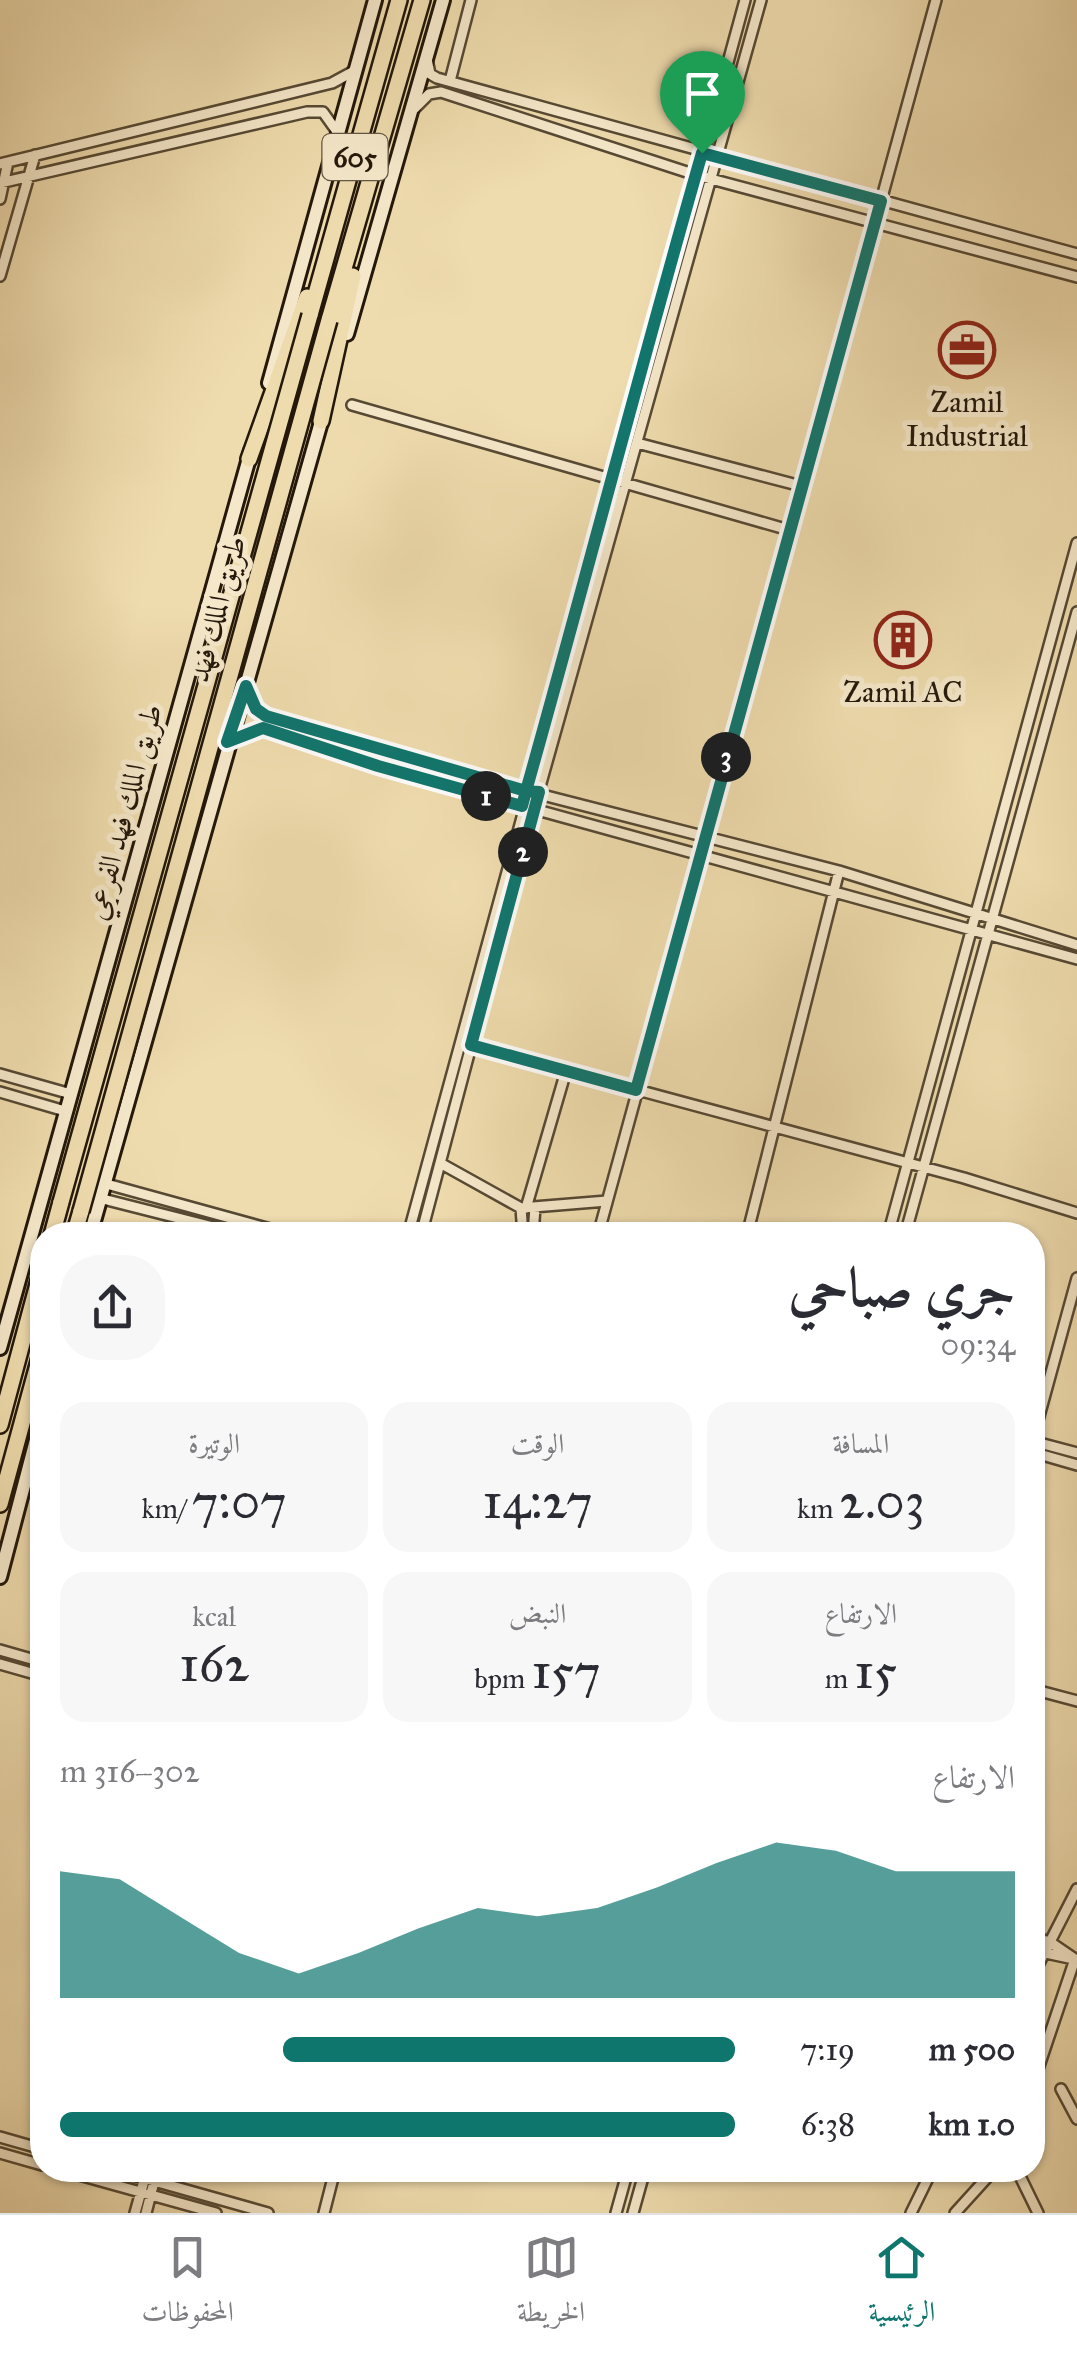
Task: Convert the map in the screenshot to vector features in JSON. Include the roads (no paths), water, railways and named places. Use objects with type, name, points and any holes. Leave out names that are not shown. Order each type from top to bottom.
[{"type":"highway","name":"طريق الملك فهد","points":[[56,1222],[399,0]]},
{"type":"highway","name":"طريق الملك فهد","points":[[78,1222],[422,0]]},
{"type":"highway","points":[[321,421],[375,174]]},
{"type":"highway","points":[[249,459],[339,214]]},
{"type":"highway","points":[[0,1425],[30,1314]]},
{"type":"highway","points":[[0,1504],[30,1394]]},
{"type":"main road","name":"طريق الملك فهد الفرعي","points":[[35,1222],[375,0]]},
{"type":"main road","points":[[93,1222],[227,742],[443,0]]},
{"type":"main road","points":[[122,918],[158,819],[166,810],[179,812],[190,834],[165,971]]},
{"type":"main road","name":"طريق الملك فهد الفرعي","points":[[0,1348],[30,1239]]},
{"type":"main road","points":[[0,1577],[30,1462]]},
{"type":"street","points":[[450,81],[471,0]]},
{"type":"street","points":[[411,1222],[745,0]]},
{"type":"street","points":[[424,1222],[534,808],[760,0]]},
{"type":"street","points":[[601,1222],[936,0]]},
{"type":"street","points":[[427,58],[430,74],[450,81],[1077,254]]},
{"type":"street","points":[[0,199],[4,163],[332,83],[356,70]]},
{"type":"street","points":[[413,110],[429,94],[440,92],[696,175],[1077,276]]},
{"type":"street","points":[[2,183],[306,112],[323,112],[338,134]]},
{"type":"street","points":[[0,276],[34,156]]},
{"type":"street","points":[[352,405],[612,476],[790,530]]},
{"type":"street","points":[[637,443],[802,486]]},
{"type":"street","points":[[891,1222],[1077,543]]},
{"type":"street","points":[[1063,594],[1077,597]]},
{"type":"street","points":[[908,1222],[1076,618],[1057,617]]},
{"type":"street","points":[[246,686],[256,709],[266,716],[526,791],[839,871],[1077,946]]},
{"type":"street","points":[[227,742],[263,728],[378,766],[1077,959]]},
{"type":"street","points":[[378,766],[383,751]]},
{"type":"street","points":[[608,829],[612,812]]},
{"type":"street","points":[[751,1222],[839,871]]},
{"type":"street","points":[[459,1043],[1077,1213]]},
{"type":"street","points":[[525,1222],[566,1071]]},
{"type":"street","points":[[0,1074],[71,1094]]},
{"type":"street","points":[[0,1092],[65,1111]]},
{"type":"street","points":[[440,1163],[527,1208],[607,1201]]},
{"type":"street","points":[[101,1190],[226,1222]]},
{"type":"street","points":[[101,1190],[204,1222]]},
{"type":"street","points":[[527,1208],[530,1222]]},
{"type":"street","points":[[1045,1397],[1077,1278]]},
{"type":"street","points":[[1045,1444],[1077,1453]]},
{"type":"street","points":[[1045,1456],[1077,1466]]},
{"type":"street","points":[[0,1650],[30,1659]]},
{"type":"street","points":[[0,1664],[30,1673]]},
{"type":"street","points":[[1045,1693],[1077,1702]]},
{"type":"street","points":[[1045,1952],[1076,1895]]},
{"type":"street","points":[[1045,1941],[1076,1959]]},
{"type":"street","points":[[1045,1954],[1076,1959]]},
{"type":"street","points":[[1045,2049],[1076,1959]]},
{"type":"street","points":[[1061,2089],[1077,2119]]},
{"type":"street","points":[[0,2137],[30,2146]]},
{"type":"street","points":[[0,2153],[30,2162]]},
{"type":"street","points":[[104,2182],[214,2212],[210,2196]]},
{"type":"street","points":[[146,2213],[147,2182]]},
{"type":"street","points":[[164,2182],[268,2213]]},
{"type":"street","points":[[324,2213],[332,2182]]},
{"type":"street","points":[[616,2213],[622,2182]]},
{"type":"street","points":[[633,2213],[642,2182]]},
{"type":"street","points":[[911,2213],[926,2182]]},
{"type":"street","points":[[955,2213],[983,2182]]},
{"type":"street","points":[[1024,2182],[1038,2213]]},
{"type":"street","points":[[135,2213],[146,2194]]},
{"type":"place","name":"Zamil Industrial","points":[[967,350]]},
{"type":"place","name":"Zamil AC","points":[[903,640]]}]
